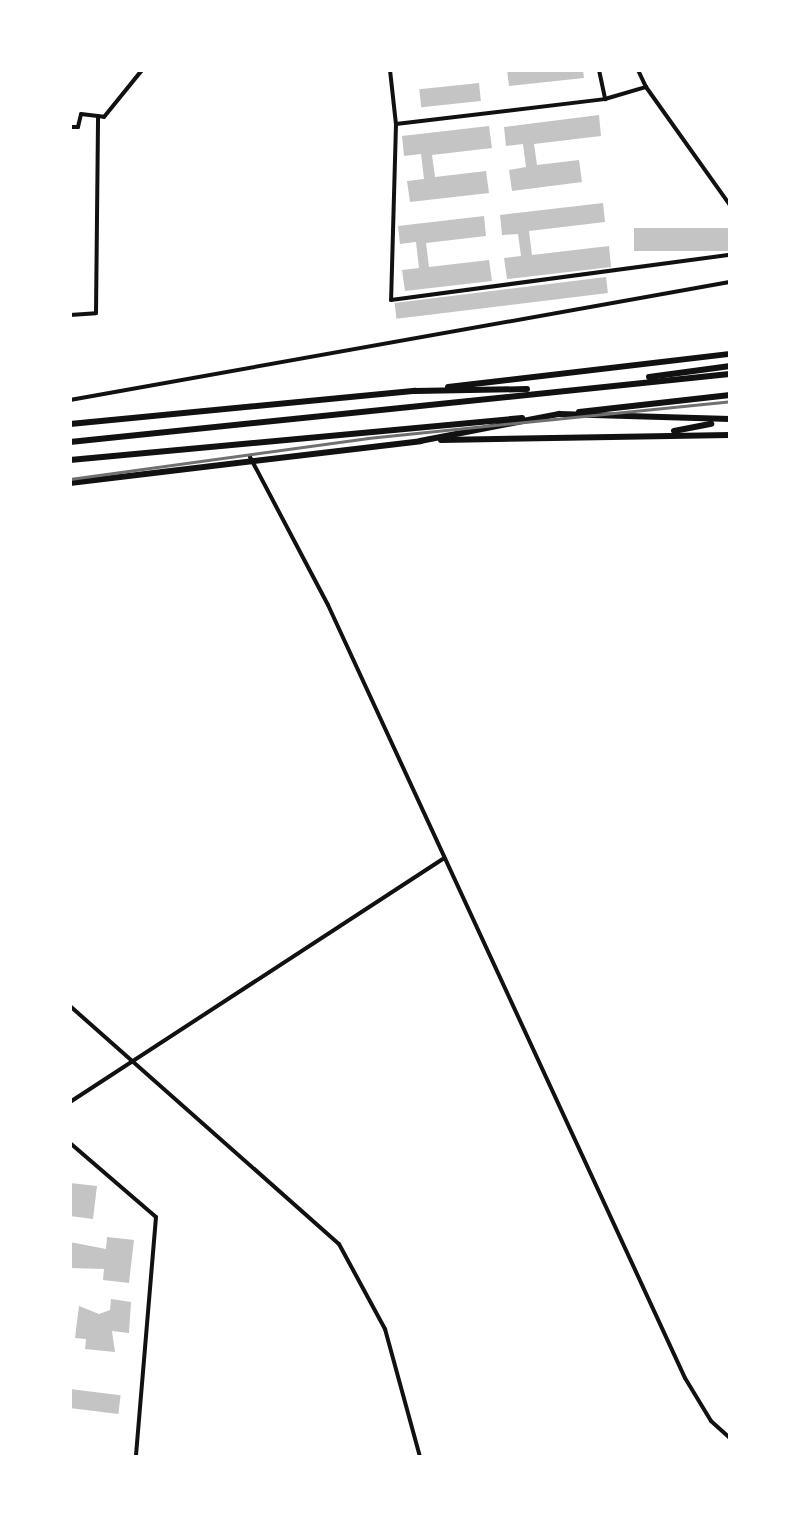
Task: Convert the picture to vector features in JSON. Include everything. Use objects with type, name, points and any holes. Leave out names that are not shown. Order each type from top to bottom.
[{"type":"highway","points":[[70,424],[410,392],[730,354]]},
{"type":"highway","points":[[70,442],[419,407],[730,366]]},
{"type":"highway","points":[[410,392],[564,389],[730,374]]},
{"type":"highway","points":[[70,460],[730,395]]},
{"type":"highway","points":[[420,441],[558,414],[728,419]]},
{"type":"highway","points":[[653,434],[728,419]]},
{"type":"highway","points":[[70,483],[250,457],[420,441],[730,435]]},
{"type":"street","points":[[70,127],[78,128],[81,114],[104,117],[142,70]]},
{"type":"street","points":[[390,70],[396,124],[391,300],[730,254]]},
{"type":"street","points":[[599,70],[605,99]]},
{"type":"street","points":[[638,70],[646,87],[730,204]]},
{"type":"street","points":[[396,124],[605,99],[646,87]]},
{"type":"street","points":[[70,315],[96,313],[98,116]]},
{"type":"street","points":[[70,400],[730,282]]},
{"type":"street","points":[[250,457],[328,606],[685,1378],[711,1421],[730,1438]]},
{"type":"street","points":[[70,1102],[444,858]]},
{"type":"street","points":[[70,1006],[339,1244],[386,1329],[420,1457]]},
{"type":"street","points":[[70,1142],[156,1217],[136,1457]]},
{"type":"building","points":[[507,70],[583,70],[584,78],[509,86]]},
{"type":"building","points":[[479,83],[481,101],[421,107],[419,89]]},
{"type":"building","points":[[599,115],[601,136],[534,144],[537,165],[579,160],[582,182],[512,191],[509,170],[526,167],[523,144],[506,146],[504,127]]},
{"type":"building","points":[[489,126],[492,148],[432,155],[435,177],[486,171],[489,193],[410,202],[407,181],[424,179],[421,154],[404,156],[402,136]]},
{"type":"building","points":[[603,203],[605,222],[529,231],[532,255],[609,246],[611,267],[507,279],[504,258],[521,256],[518,234],[502,235],[500,215]]},
{"type":"building","points":[[484,216],[486,236],[426,243],[429,267],[489,260],[492,281],[405,291],[402,270],[419,268],[416,242],[400,244],[398,226]]},
{"type":"building","points":[[634,228],[730,228],[730,251],[634,251]]},
{"type":"building","points":[[606,277],[608,293],[397,319],[395,303]]},
{"type":"building","points":[[70,1183],[97,1186],[93,1219],[70,1216]]},
{"type":"building","points":[[107,1237],[134,1240],[129,1283],[103,1280],[104,1269],[70,1268],[70,1242],[106,1249]]},
{"type":"building","points":[[111,1299],[131,1302],[129,1333],[112,1331],[115,1352],[85,1349],[86,1339],[75,1338],[79,1306],[99,1314],[110,1310]]},
{"type":"building","points":[[70,1389],[121,1395],[118,1414],[70,1408]]},
{"type":"tram line","points":[[70,479],[368,438],[730,401]]}]
